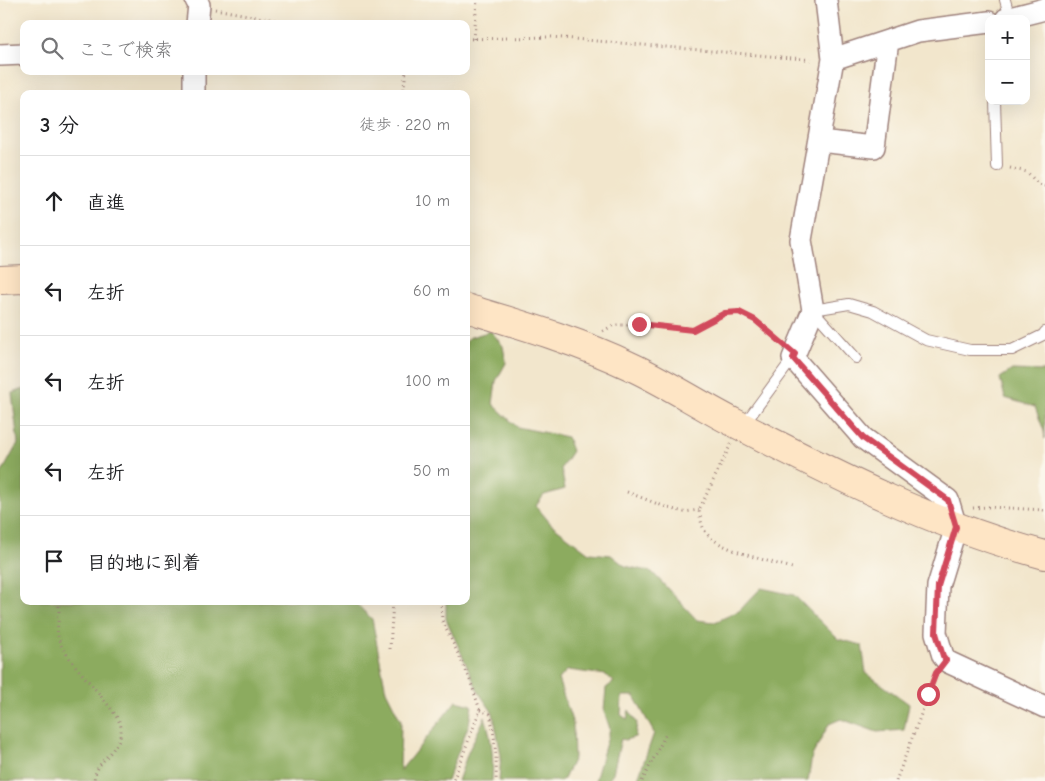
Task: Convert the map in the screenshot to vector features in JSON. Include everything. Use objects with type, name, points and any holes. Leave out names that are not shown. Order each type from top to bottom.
[{"type":"street","points":[[826,0],[833,59],[801,240],[813,310],[794,356],[863,438],[948,500],[953,518],[938,586],[936,633],[943,656],[946,660],[1045,707]]},
{"type":"street","points":[[1007,12],[1045,10]]},
{"type":"street","points":[[833,59],[918,31],[985,23]]},
{"type":"street","points":[[819,141],[874,147],[888,41]]},
{"type":"street","points":[[0,54],[20,54]]},
{"type":"street","points":[[194,75],[194,90]]},
{"type":"street","points":[[0,280],[20,280]]},
{"type":"street","points":[[470,309],[542,331],[631,366],[742,427],[855,484],[953,518],[1045,555]]},
{"type":"lane","points":[[995,105],[997,166]]},
{"type":"lane","points":[[813,310],[849,304],[873,311],[926,340],[970,350],[1012,350],[1045,332]]},
{"type":"lane","points":[[813,310],[856,358]]},
{"type":"lane","points":[[742,427],[794,356]]},
{"type":"path","points":[[474,39],[477,0]]},
{"type":"path","points":[[197,10],[268,20]]},
{"type":"path","points":[[470,39],[551,37],[804,60],[833,59]]},
{"type":"path","points":[[404,90],[405,75]]},
{"type":"path","points":[[997,166],[1027,172],[1038,184],[1045,186]]},
{"type":"path","points":[[592,351],[602,331],[614,325],[639,324],[693,330],[725,313],[739,312],[755,320],[794,356]]},
{"type":"path","points":[[742,427],[725,453],[698,510],[700,520],[706,534],[718,544],[792,568]]},
{"type":"path","points":[[627,492],[668,508],[684,512],[698,510]]},
{"type":"path","points":[[953,518],[988,507],[1045,510]]},
{"type":"path","points":[[59,605],[58,635],[61,647],[105,701],[121,725],[120,738],[114,750],[99,765],[94,781]]},
{"type":"path","points":[[390,649],[393,605]]},
{"type":"path","points":[[441,605],[442,620],[469,677],[480,710],[453,781]]},
{"type":"path","points":[[896,781],[936,673],[946,660]]},
{"type":"path","points":[[480,710],[490,714],[497,757],[496,781]]},
{"type":"path","points":[[642,781],[667,732]]},
{"type":"green space","points":[[491,331],[503,346],[506,363],[496,381],[493,404],[517,427],[567,437],[572,451],[561,468],[565,489],[544,495],[536,506],[551,524],[589,553],[611,555],[625,566],[652,572],[697,620],[715,622],[739,611],[761,588],[794,595],[838,639],[862,645],[866,673],[909,704],[904,730],[877,732],[841,719],[829,724],[812,756],[808,781],[637,781],[654,733],[634,696],[622,696],[621,715],[627,719],[629,710],[637,723],[635,737],[625,740],[621,739],[613,773],[607,781],[595,781],[610,729],[604,711],[606,688],[614,682],[606,675],[568,670],[558,679],[573,724],[574,758],[564,779],[559,781],[499,781],[501,755],[493,713],[479,693],[446,619],[446,605],[470,605],[471,337]]},
{"type":"green space","points":[[1012,370],[1045,371],[1045,439],[1035,407],[1005,398],[1000,378]]},
{"type":"green space","points":[[20,390],[20,605],[357,605],[372,619],[386,691],[401,721],[400,771],[456,701],[472,705],[469,724],[447,781],[0,781],[0,476],[18,443],[12,393]]},
{"type":"green space","points":[[485,717],[492,749],[492,781],[458,781],[468,752]]},
{"type":"route","points":[[639,324],[693,330],[725,313],[739,312],[755,320],[795,354],[793,358],[863,438],[948,500],[956,527],[938,586],[936,633],[946,660],[936,673],[928,694]]}]
